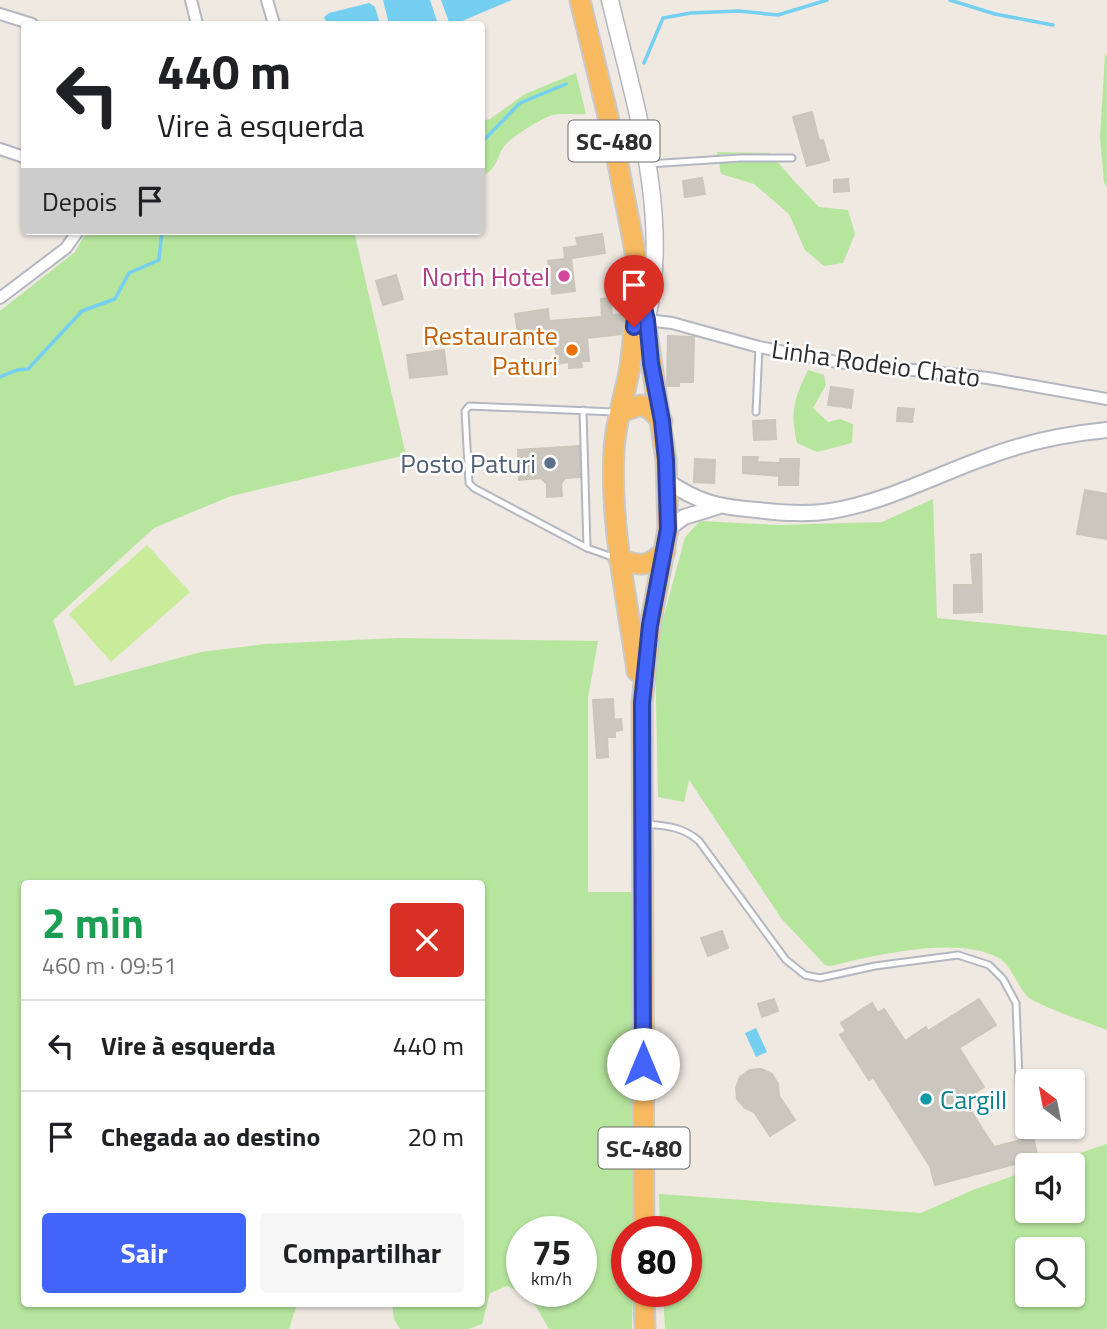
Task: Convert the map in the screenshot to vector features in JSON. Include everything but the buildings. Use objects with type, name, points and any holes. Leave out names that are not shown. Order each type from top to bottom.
[{"type":"highway","name":"SC-480","points":[[580,0],[612,134],[634,246],[662,421],[667,481],[668,529],[650,625],[642,703],[644,1216]]},
{"type":"highway","name":"SC-480","points":[[638,284],[629,370],[614,455],[615,524],[642,703]]},
{"type":"highway","points":[[621,412],[641,405],[662,421]]},
{"type":"highway","points":[[619,559],[643,566],[665,551]]},
{"type":"highway","points":[[644,1307],[645,1329]]},
{"type":"main road","points":[[610,0],[653,206],[655,264],[647,320]]},
{"type":"street","points":[[191,0],[196,21]]},
{"type":"street","points":[[267,0],[273,21]]},
{"type":"street","points":[[0,13],[23,21]]},
{"type":"street","points":[[0,149],[21,156]]},
{"type":"street","points":[[0,298],[66,248],[75,235]]},
{"type":"street","points":[[0,284],[13,289]]},
{"type":"street","name":"Linha Rodeio Chato","points":[[647,320],[672,323],[759,347],[838,362],[988,378],[1107,399]]},
{"type":"street","points":[[667,481],[686,494],[719,507],[795,514],[832,511],[891,495],[988,456],[1039,440],[1107,430]]},
{"type":"street","points":[[668,529],[695,512],[719,507]]},
{"type":"lane","points":[[646,164],[740,158],[792,158]]},
{"type":"lane","points":[[757,412],[759,347]]},
{"type":"lane","points":[[619,559],[587,548],[474,488],[469,483],[465,411],[469,405],[621,412]]},
{"type":"lane","points":[[583,410],[587,548]]},
{"type":"lane","points":[[644,824],[678,827],[690,832],[786,960],[805,975],[820,978],[875,966],[958,956],[989,965],[1003,979],[1016,1003],[1019,1069]]},
{"type":"green space","points":[[1105,55],[1107,188],[1104,182],[1100,137]]},
{"type":"green space","points":[[576,73],[586,114],[553,115],[534,124],[506,144],[493,167],[485,175],[485,120],[525,94]]},
{"type":"green space","points":[[717,152],[770,153],[819,207],[848,210],[855,234],[843,263],[824,266],[805,250],[789,214],[754,184],[721,174]]},
{"type":"green space","points":[[85,235],[355,235],[406,455],[231,496],[154,528],[53,620],[75,686],[201,652],[265,644],[398,638],[598,641],[588,698],[588,892],[635,892],[633,1216],[611,1216],[611,1307],[633,1307],[632,1329],[549,1329],[536,1307],[597,1307],[597,1216],[506,1216],[506,1286],[490,1293],[482,1324],[468,1329],[400,1329],[394,1319],[392,1307],[485,1307],[485,880],[21,880],[21,1307],[296,1307],[289,1329],[0,1329],[0,311],[75,252]]},
{"type":"green space","points":[[808,370],[824,375],[826,385],[813,408],[828,422],[840,419],[853,424],[852,443],[817,452],[797,443],[795,405]]},
{"type":"green space","points":[[933,499],[937,618],[1107,635],[1107,1030],[1028,997],[1004,962],[982,951],[962,948],[916,949],[825,965],[781,918],[689,780],[684,802],[658,797],[655,649],[685,537],[700,521],[779,525],[882,522]]},
{"type":"green space","points":[[147,545],[190,592],[111,662],[69,614]]},
{"type":"green space","points":[[1107,1144],[1107,1329],[665,1329],[664,1307],[702,1307],[702,1216],[660,1216],[659,1194],[921,1213],[1015,1175],[1015,1223],[1085,1223],[1085,1153],[1080,1153]]},
{"type":"water","points":[[383,0],[430,0],[437,21],[388,21]]},
{"type":"water","points":[[441,0],[512,0],[462,21],[449,21]]},
{"type":"water","points":[[369,3],[375,7],[379,21],[326,21],[324,17],[329,13]]},
{"type":"water","points":[[756,1028],[767,1052],[756,1057],[745,1033]]},
{"type":"waterway","points":[[644,63],[663,18],[691,13],[738,11],[778,15],[827,0]]},
{"type":"waterway","points":[[950,0],[995,14],[1053,25]]},
{"type":"waterway","points":[[485,139],[520,103],[566,84]]},
{"type":"waterway","points":[[0,377],[28,369],[82,311],[115,299],[129,273],[159,260],[162,235]]},
{"type":"place","name":"North Hotel","points":[[564,276]]},
{"type":"place","name":"Restaurante Paturi","points":[[572,350]]},
{"type":"place","name":"Posto Paturi","points":[[550,463]]},
{"type":"place","name":"Cargill","points":[[926,1099]]},
{"type":"route","points":[[634,327],[638,284],[647,320],[651,363],[662,421],[668,529],[650,625],[642,703],[643,1064]]}]
